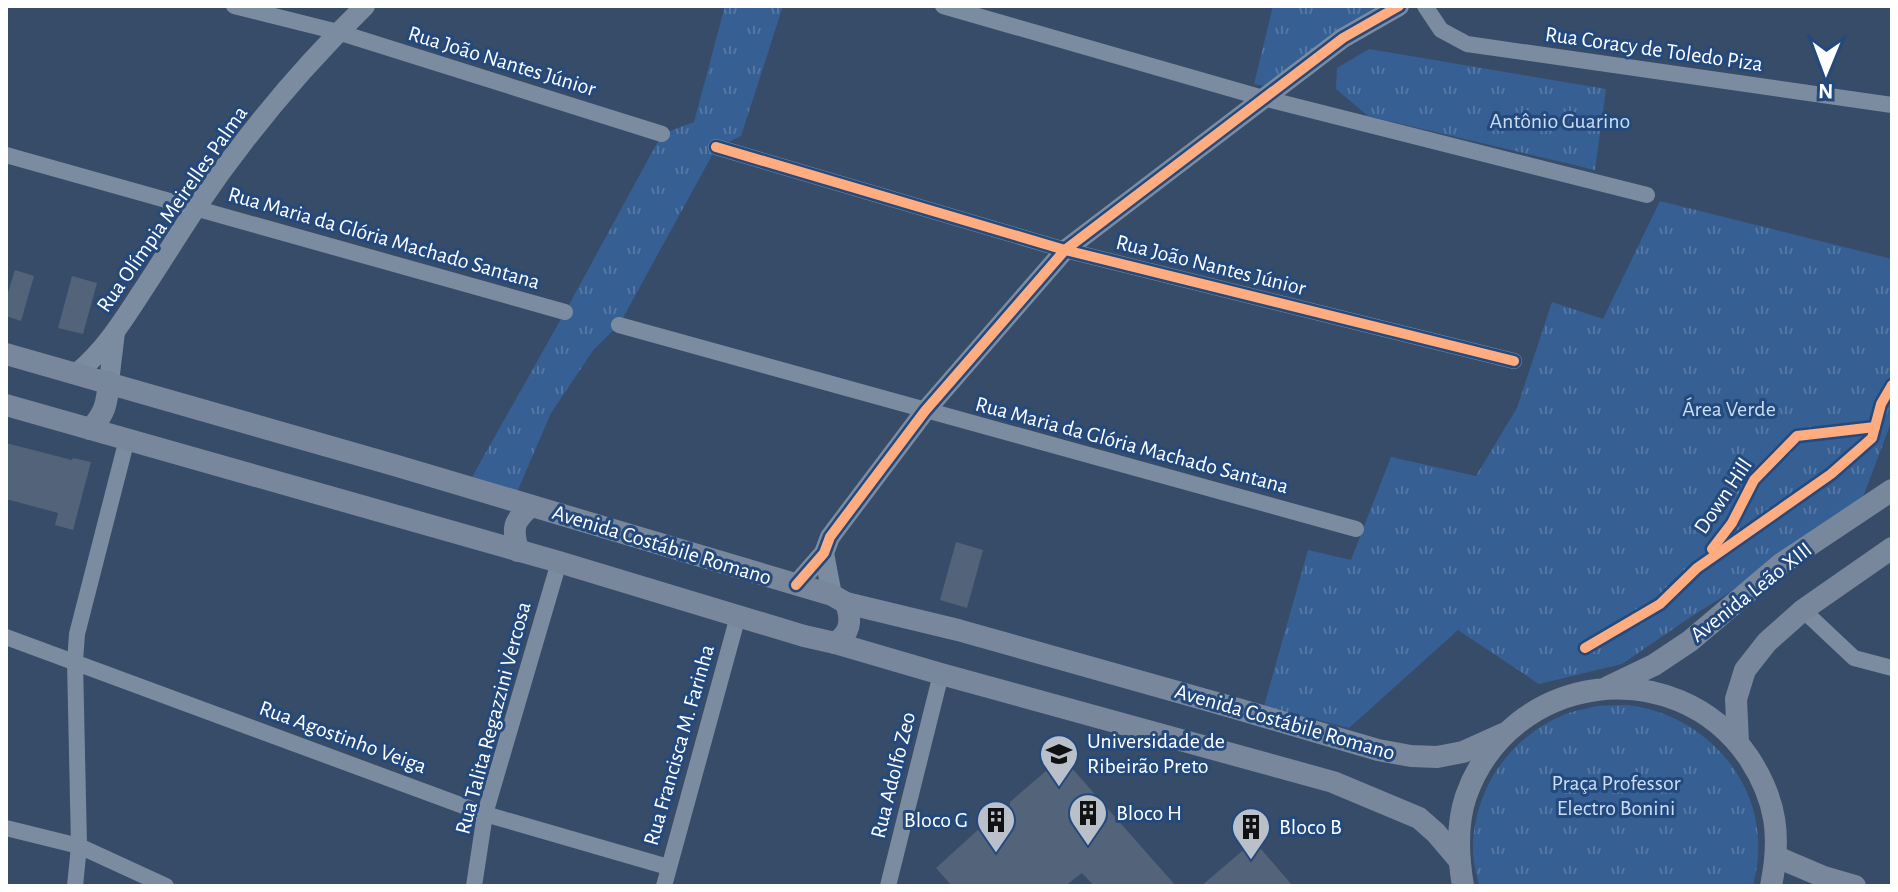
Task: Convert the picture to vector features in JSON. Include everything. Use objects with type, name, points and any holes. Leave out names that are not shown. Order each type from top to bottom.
[{"type":"main road","name":"Avenida Costábile Romano","points":[[6,354],[839,599],[1378,750],[1437,757],[1463,752],[1503,734]]},
{"type":"main road","points":[[90,429],[104,412],[109,382]]},
{"type":"main road","name":"Avenida Costábile Romano","points":[[6,405],[559,562],[804,636],[1333,782],[1419,818],[1458,859]]},
{"type":"main road","name":"Avenida Leão XIII","points":[[1607,688],[1654,665],[1690,641],[1781,564],[1892,490]]},
{"type":"main road","points":[[518,551],[514,534],[516,521],[531,506]]},
{"type":"main road","name":"Avenida Leão XIII","points":[[1738,743],[1736,699],[1745,670],[1767,642],[1803,610],[1892,548]]},
{"type":"main road","points":[[835,643],[846,635],[850,624],[850,613],[839,599]]},
{"type":"main road","points":[[1463,886],[1458,859],[1459,827],[1466,797],[1478,769],[1503,734],[1528,715],[1566,696],[1607,688],[1647,690],[1685,702],[1719,724],[1738,743],[1761,776],[1771,802],[1777,857],[1771,886]]},
{"type":"main road","points":[[1777,857],[1855,886]]},
{"type":"street","name":"Rua João Nantes Júnior","points":[[234,6],[338,32],[662,134]]},
{"type":"street","name":"Rua Olímpia Meirelles Palma","points":[[77,373],[97,355],[115,332],[196,208],[259,123],[338,32],[365,6]]},
{"type":"street","points":[[943,6],[1263,98],[1647,195]]},
{"type":"street","points":[[796,585],[824,553],[836,529],[925,411],[1065,250],[1343,38],[1399,6]]},
{"type":"street","name":"Rua Coracy de Toledo Piza","points":[[1425,6],[1441,30],[1467,44],[1892,105]]},
{"type":"street","name":"Rua João Nantes Júnior","points":[[716,147],[1065,250],[1514,361]]},
{"type":"street","name":"Rua Maria da Glória Machado Santana","points":[[6,155],[565,312]]},
{"type":"street","name":"Rua Maria da Glória Machado Santana","points":[[619,325],[1356,529]]},
{"type":"street","name":"Rua Olímpia Meirelles Palma","points":[[109,382],[115,332]]},
{"type":"street","points":[[75,886],[79,846],[77,634],[127,439]]},
{"type":"street","points":[[824,553],[839,599]]},
{"type":"street","name":"Rua Talita Regazzini Vercosa","points":[[474,886],[485,814],[559,562]]},
{"type":"street","points":[[1803,610],[1854,658],[1892,668]]},
{"type":"street","name":"Rua Francisca M. Farinha","points":[[664,886],[738,616]]},
{"type":"street","name":"Rua Agostinho Veiga","points":[[6,637],[485,814],[668,867]]},
{"type":"street","name":"Rua Adolfo Zeo","points":[[888,886],[941,674]]},
{"type":"street","points":[[6,828],[79,846],[166,886]]},
{"type":"green space","points":[[725,6],[783,6],[741,136],[716,148],[619,325],[594,349],[551,413],[517,492],[472,477],[662,134],[694,122]]},
{"type":"green space","points":[[1273,6],[1386,6],[1265,86],[1254,84]]},
{"type":"green space","name":"Antônio Guarino","points":[[1369,49],[1606,89],[1595,170],[1368,116],[1336,89],[1337,68]]},
{"type":"green space","name":"Área Verde","points":[[1660,201],[1892,259],[1892,420],[1857,513],[1692,616],[1622,664],[1539,684],[1458,630],[1349,728],[1264,706],[1308,550],[1351,560],[1391,457],[1476,476],[1517,408],[1552,302],[1603,319]]},
{"type":"green space","name":"Praça Professor Electro Bonini","points":[[1630,705],[1661,713],[1685,724],[1725,757],[1740,778],[1751,802],[1757,828],[1758,859],[1753,886],[1479,886],[1473,855],[1474,833],[1485,791],[1496,772],[1508,755],[1541,726],[1565,714],[1597,706]]},
{"type":"building","points":[[15,270],[34,276],[21,321],[6,316],[6,299]]},
{"type":"building","points":[[72,276],[97,283],[83,334],[58,328]]},
{"type":"building","points":[[6,443],[91,462],[73,530],[55,525],[58,513],[6,499]]},
{"type":"building","points":[[956,542],[983,550],[967,608],[940,600]]},
{"type":"building","name":"Bloco H","points":[[1062,757],[1176,886],[1094,886],[1082,873],[1065,886],[952,886],[936,868],[992,817],[1008,818],[1010,802]]},
{"type":"building","name":"Bloco B","points":[[1254,841],[1293,886],[1201,886]]},
{"type":"cycle path","points":[[796,585],[824,553],[830,537],[925,411],[1065,250],[1343,38],[1399,6]]},
{"type":"cycle path","points":[[716,147],[1065,250],[1514,361]]},
{"type":"cycle path","points":[[1585,648],[1660,604],[1697,568],[1831,474],[1872,438],[1881,404],[1892,385]]},
{"type":"cycle path","name":"Down Hill","points":[[1712,549],[1732,523],[1754,480],[1797,436],[1875,427]]},
{"type":"place","name":"Universidade de Ribeirão Preto","points":[[1059,788]]},
{"type":"place","name":"Bloco H","points":[[1088,847]]},
{"type":"place","name":"Bloco G","points":[[996,854]]},
{"type":"place","name":"Bloco B","points":[[1251,861]]}]
